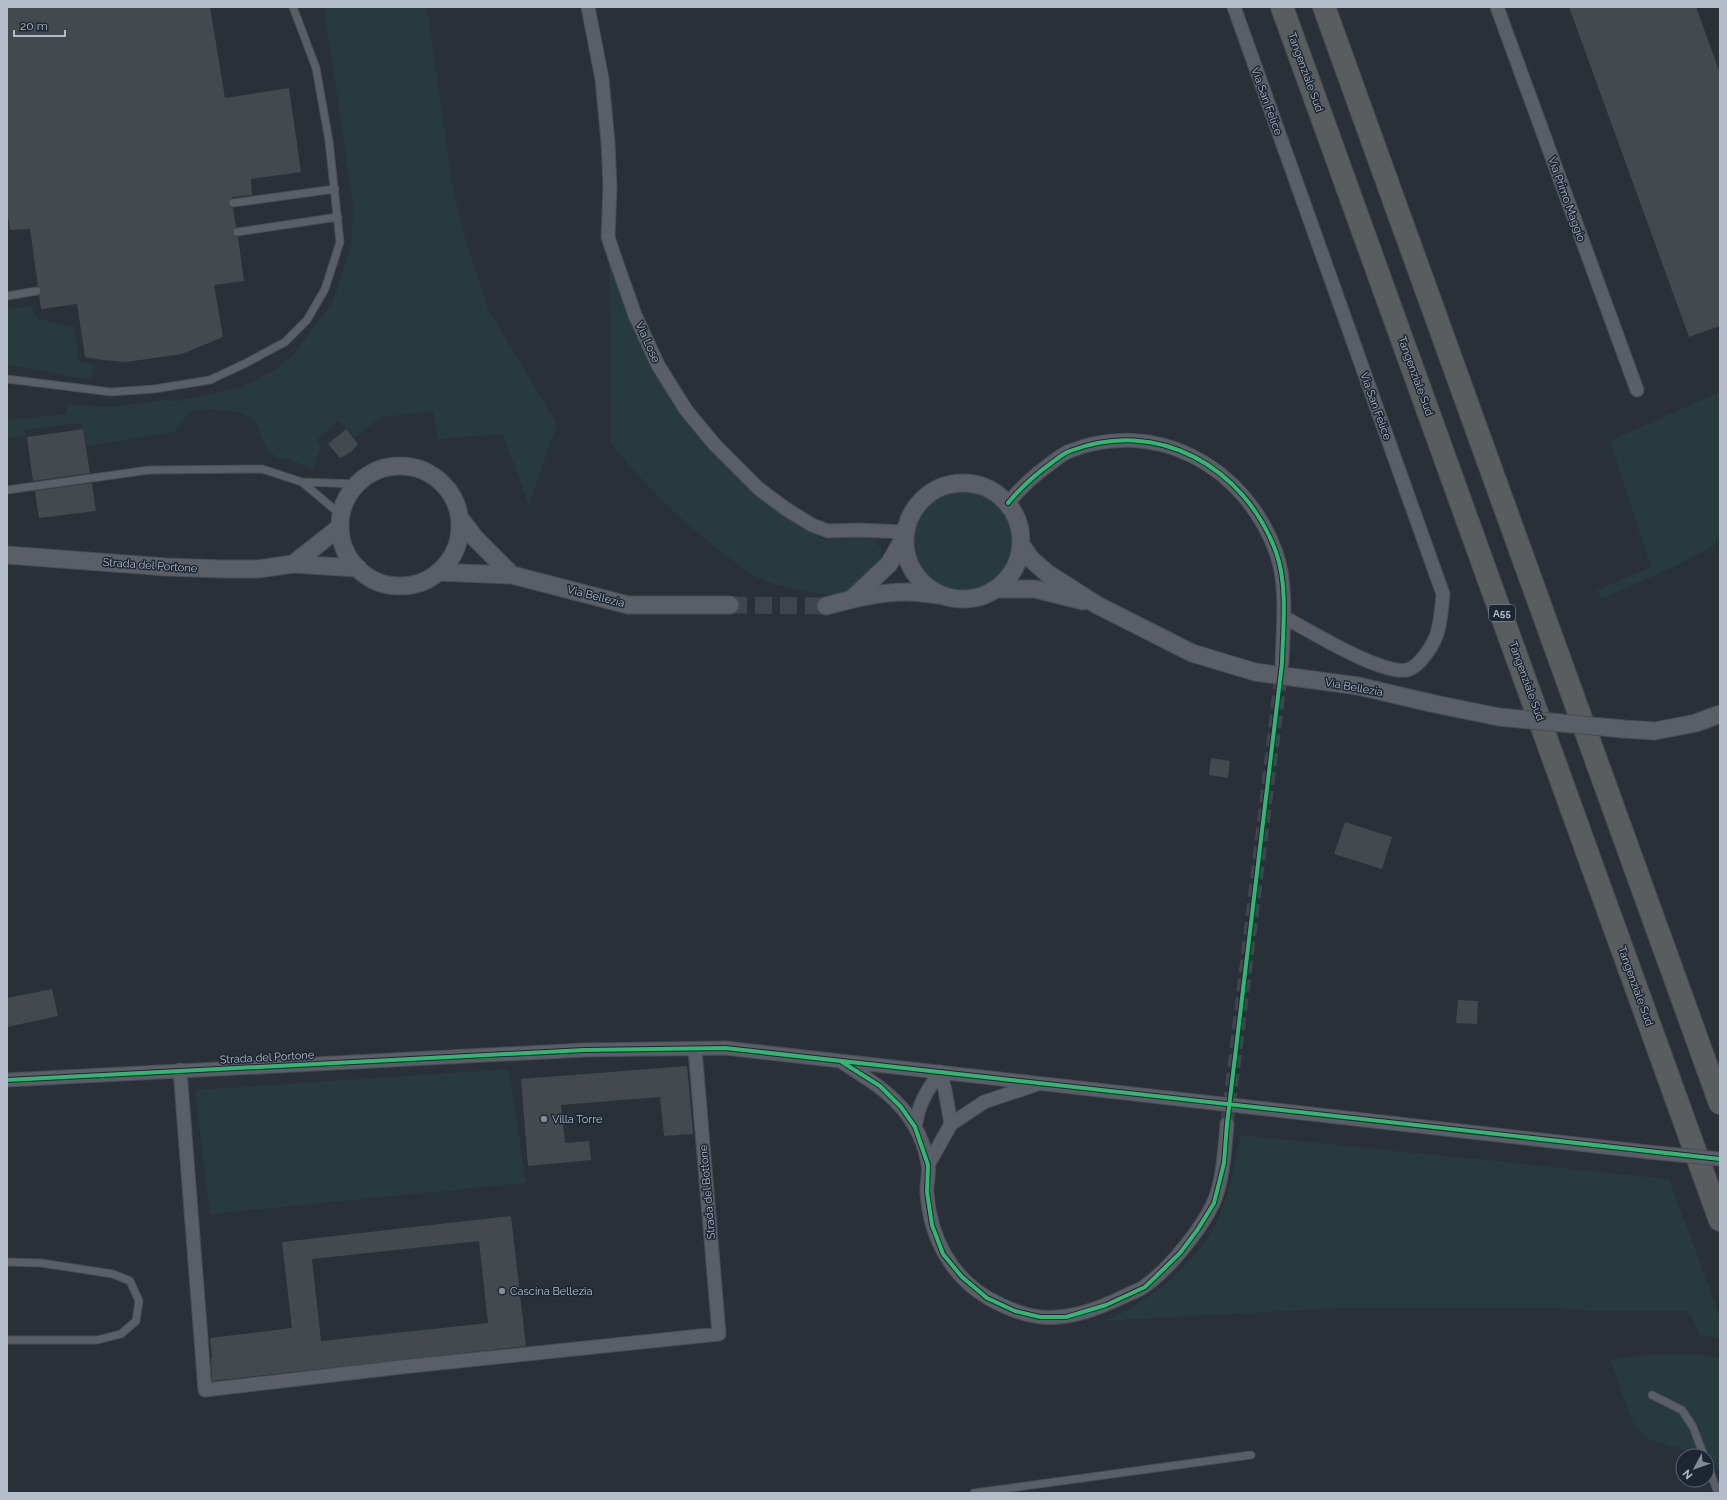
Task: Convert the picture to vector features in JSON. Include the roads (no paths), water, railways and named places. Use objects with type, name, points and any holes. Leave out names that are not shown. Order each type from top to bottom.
[{"type":"highway","name":"Tangenziale Sud","points":[[1282,7],[1720,1220]]},
{"type":"highway","points":[[1324,7],[1720,1103]]},
{"type":"street","name":"Via Lose","points":[[588,7],[602,79],[608,142],[610,187],[608,237],[635,315],[658,365],[686,410],[716,445],[758,488],[786,509],[812,525],[828,531],[858,530],[904,535]]},
{"type":"street","name":"Via San Felice","points":[[1234,7],[1443,594],[1438,632],[1430,648],[1419,662],[1407,670],[1388,668],[1359,658],[1284,617]]},
{"type":"street","name":"Via Primo Maggio","points":[[1497,7],[1637,390]]},
{"type":"street","points":[[1008,504],[1035,474],[1068,451],[1104,441],[1124,439],[1170,446],[1212,467],[1244,496],[1258,516],[1276,553],[1281,573],[1284,617],[1282,663]]},
{"type":"street","points":[[390,466],[410,466],[428,472],[444,484],[455,500],[460,518],[460,534],[456,550],[448,563],[433,577],[414,584],[394,586],[374,580],[358,568],[346,552],[342,540],[340,521],[346,498],[357,484],[372,472],[390,466]]},
{"type":"street","name":"Via Bellezia","points":[[826,606],[852,599],[907,592],[958,600],[982,597],[1002,586],[1012,575],[1018,562],[1022,546],[1019,524],[1014,512],[1008,504],[989,488],[975,484],[957,483],[939,487],[927,495],[910,515],[904,535],[889,564],[852,599]]},
{"type":"street","points":[[460,518],[475,538],[512,575]]},
{"type":"street","points":[[293,564],[340,521]]},
{"type":"street","name":"Via Bellezia","points":[[904,535],[905,552],[910,567],[918,580],[928,589],[940,596]]},
{"type":"street","name":"Via Bellezia","points":[[1022,546],[1031,559],[1047,573],[1097,605],[1192,653],[1256,672],[1358,686],[1499,717],[1623,729],[1655,731],[1696,723],[1720,714]]},
{"type":"street","name":"Strada del Portone","points":[[7,555],[223,569],[258,569],[293,564],[358,568]]},
{"type":"street","name":"Via Bellezia","points":[[438,572],[512,575],[628,604],[730,605]]},
{"type":"street","name":"Via Bellezia","points":[[996,589],[1035,589],[1097,605]]},
{"type":"street","name":"Strada del Portone","points":[[7,1080],[584,1050],[725,1048],[1720,1159]]},
{"type":"street","name":"Strada del Bottone","points":[[180,1070],[205,1390],[410,1366],[719,1334],[695,1049]]},
{"type":"street","points":[[840,1061],[880,1086],[901,1107],[915,1127],[928,1165],[927,1192],[932,1224],[944,1254],[962,1277],[988,1298],[1015,1311],[1040,1317],[1066,1317],[1106,1305],[1144,1287],[1180,1253],[1198,1229],[1214,1203],[1224,1164],[1227,1124]]},
{"type":"street","points":[[915,1127],[918,1109],[927,1091],[940,1072]]},
{"type":"street","points":[[940,1072],[945,1090],[950,1124]]},
{"type":"street","points":[[928,1165],[950,1124],[984,1102],[1040,1083]]},
{"type":"lane","points":[[7,378],[111,392],[154,389],[210,380],[285,342],[307,320],[324,289],[340,242],[329,141],[316,68],[293,7]]},
{"type":"lane","points":[[233,203],[335,189]]},
{"type":"lane","points":[[237,232],[338,217]]},
{"type":"lane","points":[[7,296],[37,291]]},
{"type":"lane","points":[[7,490],[149,470],[262,469],[302,482],[357,484]]},
{"type":"lane","points":[[302,482],[340,521]]},
{"type":"lane","points":[[7,1262],[41,1263],[113,1274],[130,1281],[139,1301],[136,1321],[121,1334],[97,1340],[7,1340]]},
{"type":"lane","points":[[1652,1395],[1682,1410],[1693,1427],[1701,1448]]},
{"type":"lane","points":[[974,1493],[1251,1454]]},
{"type":"tunnel","points":[[730,605],[826,606]]},
{"type":"tunnel","points":[[1227,1124],[1282,667]]},
{"type":"place","name":"Villa Torre","points":[[544,1119]]},
{"type":"place","name":"Cascina Bellezia","points":[[502,1291]]}]
